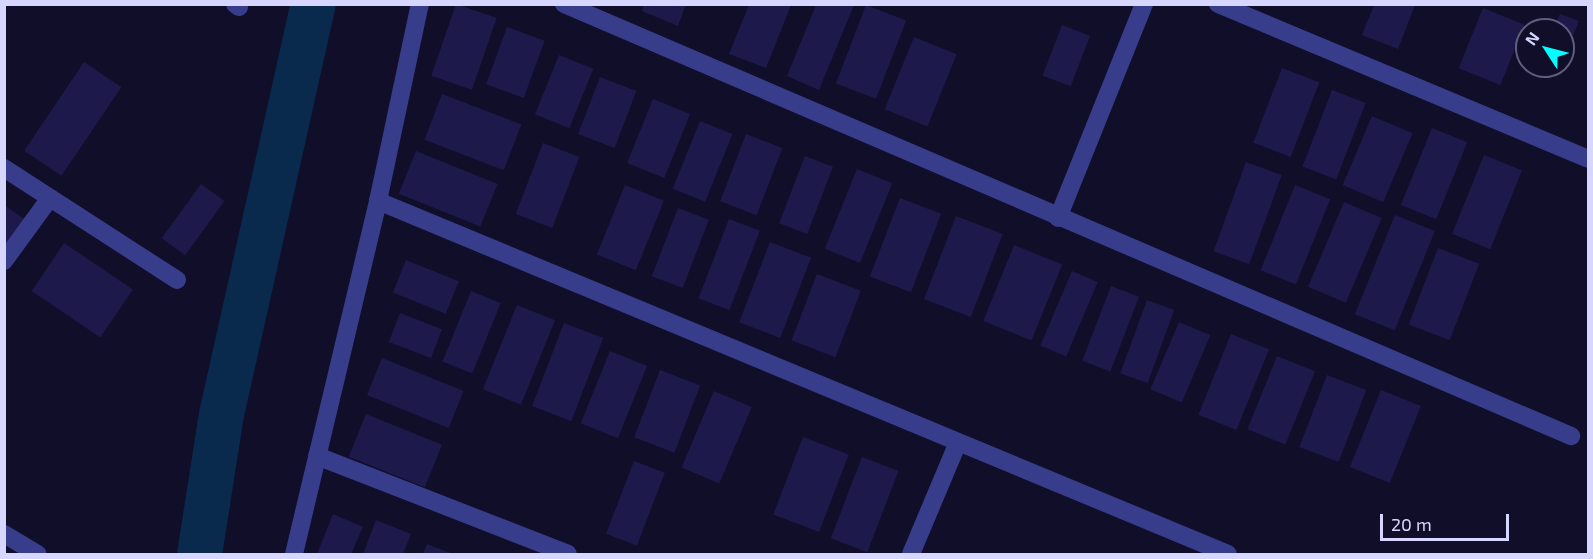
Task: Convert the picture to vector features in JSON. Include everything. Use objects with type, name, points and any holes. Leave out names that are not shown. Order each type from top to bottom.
[{"type":"street","points":[[294,555],[378,201],[420,4]]},
{"type":"street","points":[[564,4],[1058,218],[1571,436]]},
{"type":"street","points":[[1058,218],[1144,4]]},
{"type":"street","points":[[1218,4],[1588,159]]},
{"type":"street","points":[[4,168],[177,280]]},
{"type":"street","points":[[4,261],[50,198]]},
{"type":"street","points":[[378,201],[1228,555]]},
{"type":"street","points":[[911,555],[958,442]]},
{"type":"street","points":[[317,456],[568,555]]},
{"type":"street","points":[[4,534],[38,555]]},
{"type":"building","points":[[456,4],[497,18],[472,90],[431,76]]},
{"type":"building","points":[[644,4],[686,4],[678,26],[642,11]]},
{"type":"building","points":[[749,5],[791,5],[766,68],[729,54]]},
{"type":"building","points":[[816,5],[854,5],[819,90],[787,76]]},
{"type":"building","points":[[866,5],[906,20],[876,99],[836,83]]},
{"type":"building","points":[[1374,5],[1415,5],[1398,49],[1362,35]]},
{"type":"building","points":[[1483,8],[1515,21],[1515,49],[1500,85],[1459,68]]},
{"type":"building","points":[[1560,14],[1571,18],[1558,18]]},
{"type":"building","points":[[1575,20],[1579,21],[1575,31]]},
{"type":"building","points":[[1062,25],[1090,36],[1071,86],[1043,75]]},
{"type":"building","points":[[507,27],[545,41],[524,98],[486,84]]},
{"type":"building","points":[[914,37],[957,54],[927,127],[885,109]]},
{"type":"building","points":[[559,55],[593,69],[569,128],[535,114]]},
{"type":"building","points":[[84,62],[121,87],[61,176],[24,151]]},
{"type":"building","points":[[1282,68],[1319,82],[1291,157],[1253,143]]},
{"type":"building","points":[[600,77],[636,91],[615,148],[578,134]]},
{"type":"building","points":[[1332,90],[1366,103],[1336,179],[1303,167]]},
{"type":"building","points":[[442,94],[521,124],[504,170],[424,140]]},
{"type":"building","points":[[653,99],[690,114],[664,178],[627,163]]},
{"type":"building","points":[[1372,116],[1413,133],[1383,202],[1343,185]]},
{"type":"building","points":[[700,121],[732,134],[705,202],[673,189]]},
{"type":"building","points":[[1432,128],[1467,142],[1436,219],[1401,205]]},
{"type":"building","points":[[746,134],[782,148],[757,215],[720,201]]},
{"type":"building","points":[[543,143],[579,157],[552,228],[516,214]]},
{"type":"building","points":[[416,151],[498,184],[480,227],[399,194]]},
{"type":"building","points":[[1484,155],[1522,170],[1490,249],[1452,234]]},
{"type":"building","points":[[805,156],[833,167],[807,234],[779,223]]},
{"type":"building","points":[[1246,162],[1282,175],[1249,264],[1214,251]]},
{"type":"building","points":[[857,169],[892,183],[860,263],[825,249]]},
{"type":"building","points":[[201,184],[224,201],[185,255],[162,238]]},
{"type":"building","points":[[625,185],[664,201],[636,270],[597,255]]},
{"type":"building","points":[[1295,185],[1330,199],[1296,285],[1261,270]]},
{"type":"building","points":[[900,198],[941,214],[911,292],[870,276]]},
{"type":"building","points":[[1344,202],[1382,218],[1346,303],[1308,287]]},
{"type":"building","points":[[4,205],[29,222],[4,256]]},
{"type":"building","points":[[678,208],[709,220],[683,288],[652,276]]},
{"type":"building","points":[[1395,215],[1435,231],[1395,330],[1355,314]]},
{"type":"building","points":[[956,216],[1003,234],[971,317],[924,299]]},
{"type":"building","points":[[729,219],[760,231],[729,310],[699,298]]},
{"type":"building","points":[[770,242],[811,258],[780,338],[739,322]]},
{"type":"building","points":[[64,243],[133,289],[100,337],[32,291]]},
{"type":"building","points":[[1014,245],[1062,264],[1031,341],[983,321]]},
{"type":"building","points":[[1438,248],[1479,264],[1450,340],[1409,325]]},
{"type":"building","points":[[406,260],[459,281],[446,314],[393,292]]},
{"type":"building","points":[[1072,271],[1098,282],[1066,357],[1040,346]]},
{"type":"building","points":[[817,274],[861,291],[835,357],[792,340]]},
{"type":"building","points":[[1111,286],[1139,297],[1110,371],[1082,361]]},
{"type":"building","points":[[471,291],[501,303],[472,373],[443,361]]},
{"type":"building","points":[[1147,300],[1174,310],[1148,383],[1120,373]]},
{"type":"building","points":[[517,305],[555,320],[521,405],[483,389]]},
{"type":"building","points":[[400,313],[442,329],[431,358],[389,342]]},
{"type":"building","points":[[1179,322],[1210,335],[1182,402],[1150,389]]},
{"type":"building","points":[[564,323],[603,338],[571,421],[532,406]]},
{"type":"building","points":[[1231,334],[1269,349],[1236,430],[1198,415]]},
{"type":"building","points":[[610,351],[647,366],[618,438],[581,423]]},
{"type":"building","points":[[1277,356],[1315,371],[1285,445],[1247,429]]},
{"type":"building","points":[[382,358],[464,391],[449,428],[367,395]]},
{"type":"building","points":[[660,370],[700,385],[674,453],[634,437]]},
{"type":"building","points":[[1327,375],[1366,390],[1339,462],[1299,447]]},
{"type":"building","points":[[1381,390],[1421,406],[1390,483],[1350,467]]},
{"type":"building","points":[[714,391],[752,407],[719,483],[682,467]]},
{"type":"building","points":[[366,414],[442,445],[425,487],[349,457]]},
{"type":"building","points":[[803,437],[849,455],[819,532],[773,514]]},
{"type":"building","points":[[862,457],[898,471],[867,552],[831,538]]},
{"type":"building","points":[[634,461],[665,473],[637,546],[606,534]]},
{"type":"building","points":[[333,514],[363,527],[351,554],[317,554]]},
{"type":"building","points":[[376,520],[411,534],[403,554],[363,554]]},
{"type":"building","points":[[427,544],[453,554],[423,554]]},
{"type":"waterway","points":[[199,554],[221,414],[313,4]]}]
